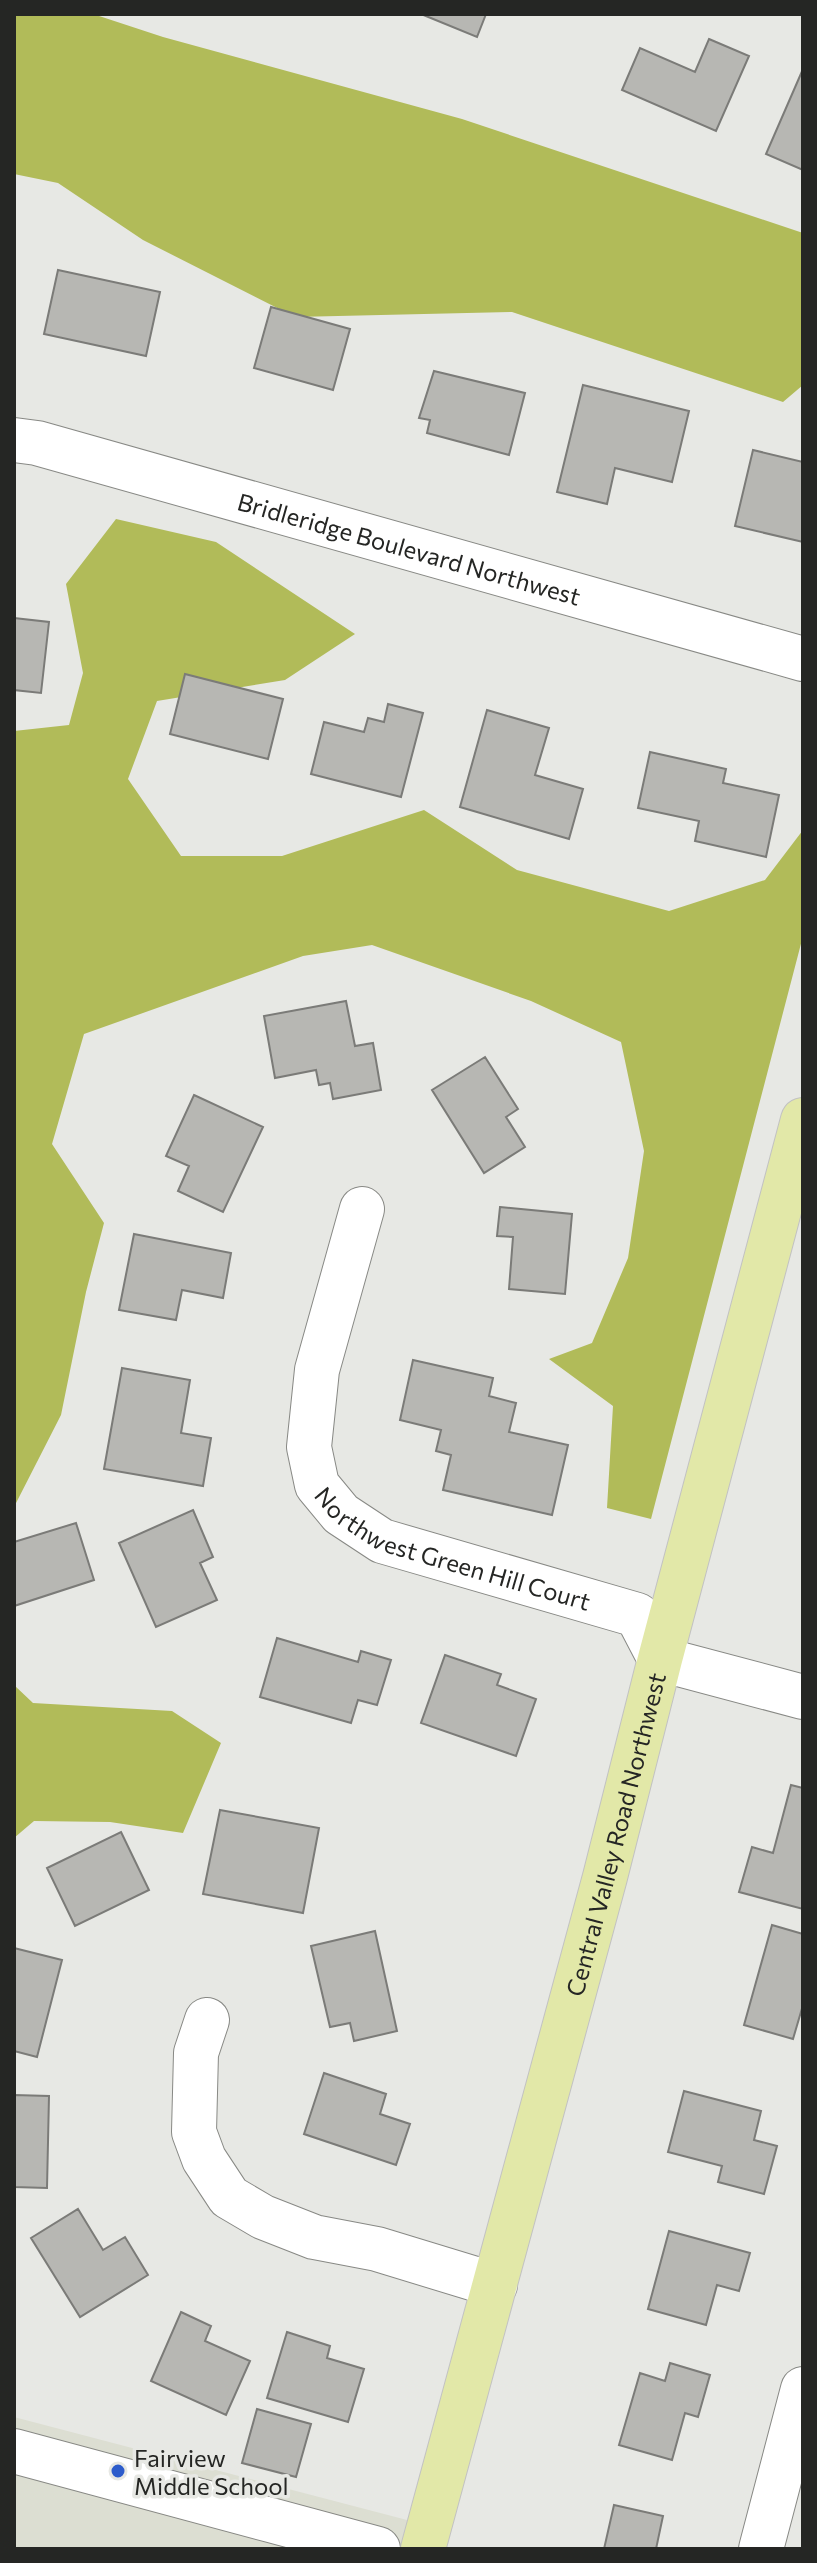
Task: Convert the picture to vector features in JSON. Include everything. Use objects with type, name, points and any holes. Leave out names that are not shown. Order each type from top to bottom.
[{"type":"main road","name":"Central Valley Road Northwest","points":[[423,2549],[605,1877],[803,1120]]},
{"type":"street","name":"Bridleridge Boulevard Northwest","points":[[14,440],[37,443],[803,659]]},
{"type":"street","name":"Northwest Green Hill Court","points":[[362,1209],[317,1370],[309,1447],[317,1485],[341,1514],[382,1541],[637,1615],[660,1659]]},
{"type":"street","points":[[660,1659],[803,1697]]},
{"type":"street","points":[[207,2020],[196,2053],[194,2132],[204,2159],[229,2197],[263,2217],[314,2237],[377,2249],[495,2285]]},
{"type":"street","points":[[761,2549],[790,2497],[803,2389]]},
{"type":"street","points":[[14,2451],[378,2549]]},
{"type":"shaded area","name":"Fairview Middle School","points":[[14,2417],[430,2526],[423,2549],[14,2549]]},
{"type":"green space","points":[[14,14],[93,14],[163,37],[462,119],[803,233],[803,385],[783,402],[512,312],[295,317],[143,240],[58,183],[14,174]]},
{"type":"green space","points":[[116,519],[216,542],[355,634],[285,680],[157,701],[128,779],[181,856],[282,856],[424,810],[517,870],[669,911],[765,880],[803,830],[803,936],[651,1519],[607,1508],[613,1406],[549,1359],[592,1343],[628,1258],[644,1151],[621,1042],[531,1001],[372,945],[303,956],[84,1034],[52,1144],[104,1223],[86,1292],[61,1415],[14,1507],[14,731],[69,725],[83,673],[66,584]]},
{"type":"green space","points":[[14,1685],[33,1703],[172,1711],[221,1743],[183,1833],[110,1822],[34,1821],[14,1838]]},
{"type":"building","points":[[421,14],[486,14],[477,37]]},
{"type":"building","points":[[709,39],[749,56],[716,131],[622,90],[640,48],[695,72]]},
{"type":"building","points":[[803,69],[803,170],[766,154]]},
{"type":"building","points":[[58,270],[160,292],[146,356],[44,334]]},
{"type":"building","points":[[271,307],[350,329],[333,390],[254,368]]},
{"type":"building","points":[[434,371],[525,393],[509,455],[427,433],[430,420],[419,418]]},
{"type":"building","points":[[583,385],[689,411],[672,482],[615,468],[607,504],[557,492]]},
{"type":"building","points":[[753,450],[803,462],[803,542],[735,526]]},
{"type":"building","points":[[14,618],[49,622],[41,693],[14,690]]},
{"type":"building","points":[[185,674],[283,699],[268,759],[170,734]]},
{"type":"building","points":[[388,704],[423,713],[401,797],[311,774],[324,722],[364,732],[368,718],[384,722]]},
{"type":"building","points":[[487,710],[549,728],[535,775],[583,789],[569,839],[460,807]]},
{"type":"building","points":[[650,752],[726,769],[723,783],[779,795],[766,857],[695,841],[699,821],[638,808]]},
{"type":"building","points":[[346,1001],[355,1046],[373,1043],[381,1090],[333,1099],[330,1083],[319,1085],[316,1070],[275,1078],[264,1016]]},
{"type":"building","points":[[485,1057],[518,1109],[506,1117],[525,1147],[484,1173],[432,1090]]},
{"type":"building","points":[[194,1095],[263,1127],[223,1212],[178,1191],[189,1166],[166,1156]]},
{"type":"building","points":[[500,1207],[572,1214],[565,1294],[509,1289],[513,1237],[497,1236]]},
{"type":"building","points":[[134,1234],[231,1253],[223,1298],[182,1290],[176,1320],[119,1310]]},
{"type":"building","points":[[413,1360],[493,1378],[489,1396],[516,1403],[509,1432],[568,1445],[552,1515],[443,1490],[451,1455],[436,1451],[441,1430],[400,1420]]},
{"type":"building","points":[[122,1368],[190,1380],[181,1433],[211,1438],[203,1486],[104,1469]]},
{"type":"building","points":[[193,1510],[213,1557],[200,1563],[217,1600],[156,1627],[119,1543]]},
{"type":"building","points":[[76,1523],[94,1580],[14,1606],[14,1542]]},
{"type":"building","points":[[277,1638],[358,1662],[361,1651],[391,1660],[377,1705],[358,1700],[351,1723],[260,1697]]},
{"type":"building","points":[[445,1655],[501,1674],[497,1685],[536,1699],[516,1756],[421,1723]]},
{"type":"building","points":[[791,1785],[803,1788],[803,1909],[739,1892],[752,1847],[773,1853]]},
{"type":"building","points":[[220,1810],[319,1828],[303,1913],[203,1894]]},
{"type":"building","points":[[121,1832],[149,1890],[75,1926],[47,1868]]},
{"type":"building","points":[[772,1925],[803,1934],[803,2005],[793,2039],[744,2025]]},
{"type":"building","points":[[375,1931],[397,2031],[354,2041],[350,2023],[330,2027],[311,1946]]},
{"type":"building","points":[[14,1948],[62,1960],[37,2057],[14,2051]]},
{"type":"building","points":[[324,2073],[386,2094],[380,2114],[410,2124],[396,2165],[304,2134]]},
{"type":"building","points":[[684,2091],[761,2111],[754,2140],[777,2146],[764,2194],[718,2182],[722,2166],[668,2152]]},
{"type":"building","points":[[14,2095],[49,2096],[47,2188],[14,2187]]},
{"type":"building","points":[[78,2209],[103,2250],[125,2237],[148,2275],[80,2317],[31,2238]]},
{"type":"building","points":[[669,2231],[750,2253],[739,2291],[717,2285],[706,2325],[648,2309]]},
{"type":"building","points":[[181,2312],[211,2326],[205,2341],[250,2361],[226,2415],[151,2381]]},
{"type":"building","points":[[287,2332],[330,2346],[327,2358],[364,2369],[348,2422],[267,2398]]},
{"type":"building","points":[[670,2363],[710,2375],[698,2417],[685,2413],[672,2460],[619,2445],[640,2373],[665,2381]]},
{"type":"building","points":[[257,2409],[311,2424],[296,2477],[242,2463]]},
{"type":"building","points":[[614,2505],[663,2516],[656,2549],[604,2549]]},
{"type":"place","name":"Fairview Middle School","points":[[118,2471]]}]
